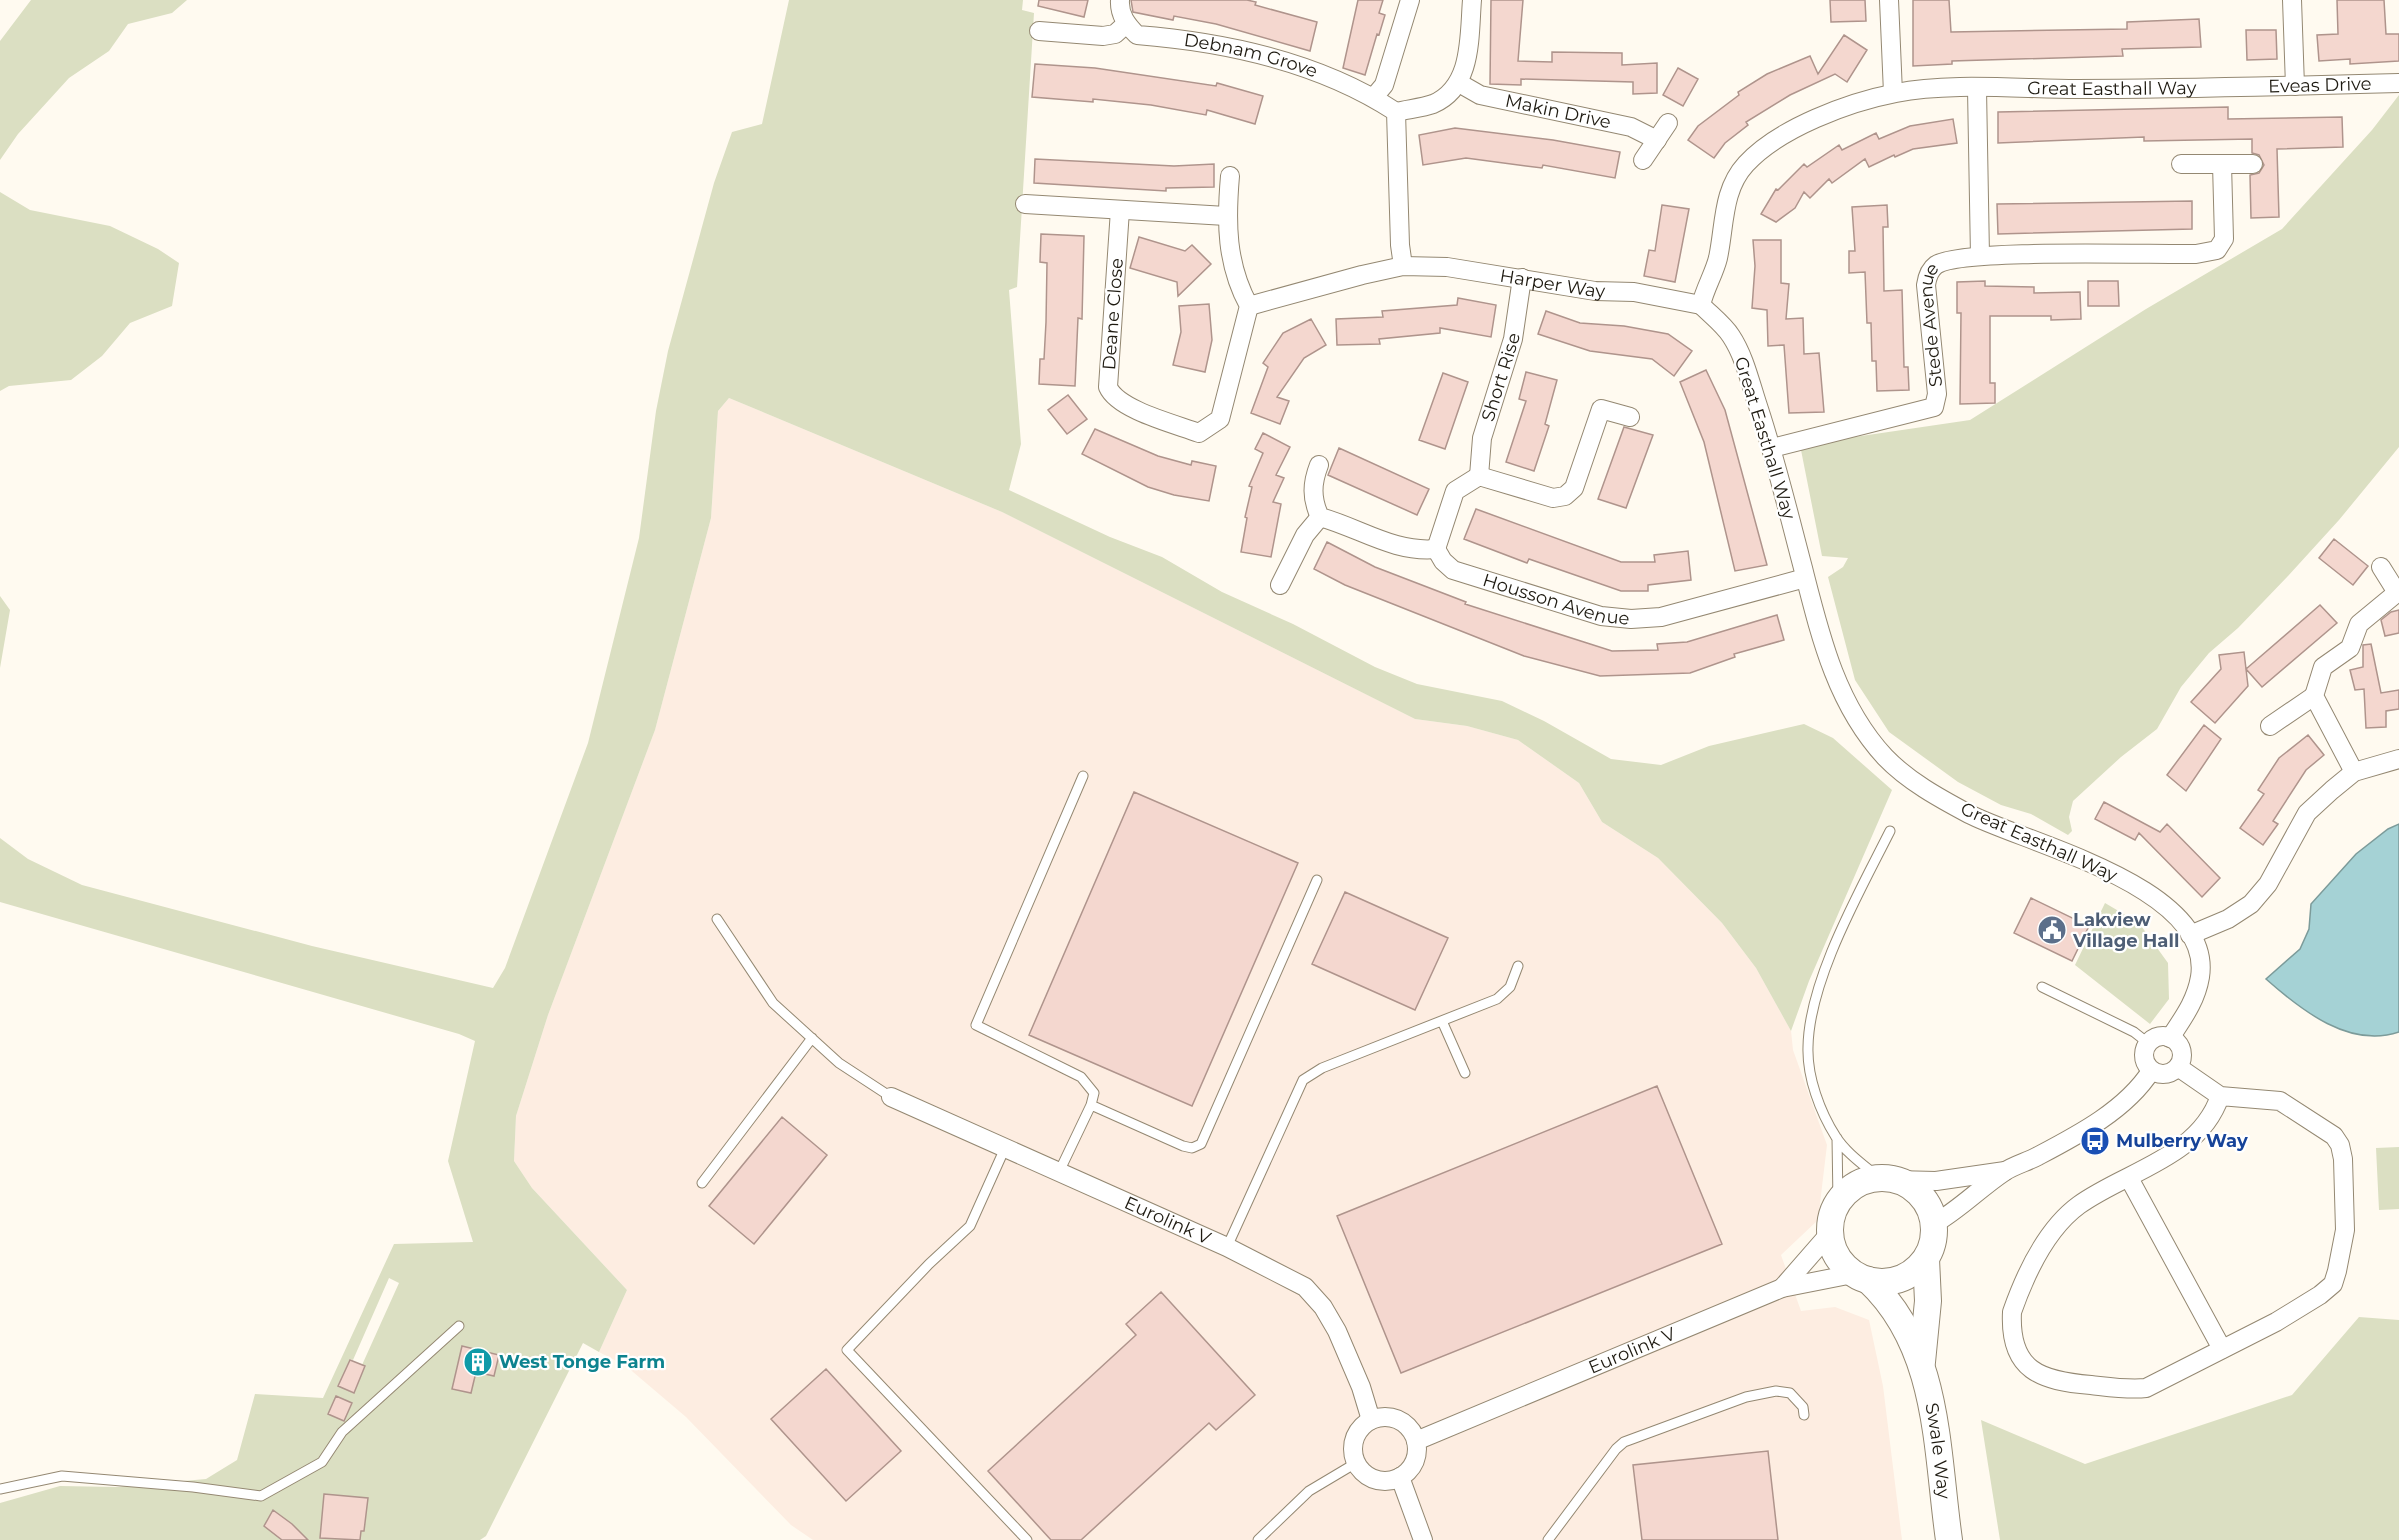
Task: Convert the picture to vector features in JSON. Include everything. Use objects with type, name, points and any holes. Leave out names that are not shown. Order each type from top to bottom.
[{"type":"street","points":[[1039,31],[1103,36],[1115,34],[1126,24],[1119,8],[1120,0]]},
{"type":"street","points":[[1374,98],[1384,85],[1410,0]]},
{"type":"street","points":[[1230,176],[1226,216],[1228,246],[1240,289],[1249,306],[1403,266],[1400,245],[1396,112],[1433,104],[1449,94],[1459,83],[1468,54],[1472,0]]},
{"type":"street","points":[[1889,0],[1893,93]]},
{"type":"street","points":[[2292,0],[2295,86]]},
{"type":"street","name":"Debnam Grove","points":[[1126,24],[1137,34],[1251,51],[1323,75],[1374,98],[1396,112]]},
{"type":"street","name":"Makin Drive","points":[[1459,83],[1480,95],[1631,127],[1657,140]]},
{"type":"street","name":"Eveas Drive","points":[[2243,86],[2399,83]]},
{"type":"street","name":"Great Easthall Way","points":[[2170,1038],[2192,1006],[2200,976],[2199,958],[2187,926],[2171,909],[2148,892],[2071,854],[1970,814],[1908,778],[1884,756],[1848,705],[1821,639],[1772,448],[1732,337],[1701,305],[1717,261],[1726,202],[1734,182],[1745,165],[1767,145],[1817,119],[1893,93],[1922,88],[2243,86]]},
{"type":"street","points":[[1977,89],[1980,256]]},
{"type":"street","points":[[1643,160],[1668,123]]},
{"type":"street","points":[[2181,164],[2253,164]]},
{"type":"street","name":"Stede Avenue","points":[[1772,448],[1934,407],[1937,393],[1927,275],[1936,265],[1980,256],[2196,254],[2217,250],[2223,239],[2222,164]]},
{"type":"street","points":[[1025,204],[1226,216]]},
{"type":"street","name":"Deane Close","points":[[1120,210],[1108,374],[1113,397],[1128,406],[1199,433],[1211,427],[1220,419],[1226,402],[1249,306]]},
{"type":"street","name":"Harper Way","points":[[1403,266],[1447,267],[1595,291],[1634,292],[1701,305]]},
{"type":"street","name":"Short Rise","points":[[1479,476],[1482,438],[1513,339],[1522,278]]},
{"type":"street","points":[[1320,517],[1345,523],[1402,549],[1436,549],[1455,491],[1479,476],[1553,498],[1565,496],[1574,488],[1600,409],[1630,417]]},
{"type":"street","points":[[1319,465],[1313,482],[1315,506],[1320,517]]},
{"type":"street","points":[[1280,585],[1305,535],[1320,517]]},
{"type":"street","name":"Housson Avenue","points":[[1436,549],[1443,561],[1453,570],[1601,616],[1631,620],[1660,617],[1805,578]]},
{"type":"street","points":[[2270,726],[2314,696],[2323,667],[2350,648],[2359,624],[2398,591],[2381,567]]},
{"type":"street","points":[[2314,696],[2354,772]]},
{"type":"street","points":[[2190,935],[2228,919],[2252,904],[2268,884],[2307,813],[2354,772],[2399,759]]},
{"type":"street","points":[[2158,1036],[2176,1041],[2182,1053],[2178,1067],[2163,1075],[2151,1071],[2143,1054],[2148,1043],[2158,1036]]},
{"type":"street","points":[[2178,1067],[2220,1096],[2280,1101],[2324,1127],[2340,1145],[2345,1208],[2342,1251],[2333,1284],[2320,1295],[2276,1322],[2160,1382],[2132,1389],[2056,1382],[2035,1373],[2018,1352],[2011,1326],[2012,1312],[2032,1267],[2050,1236],[2079,1205],[2185,1144],[2210,1119],[2220,1096]]},
{"type":"street","points":[[1934,1224],[1960,1209],[2005,1172],[2066,1140],[2115,1109],[2140,1088],[2151,1071]]},
{"type":"street","name":"Eurolink V","points":[[891,1097],[1227,1247],[1305,1287],[1323,1307],[1361,1387],[1371,1420]]},
{"type":"street","points":[[1887,1179],[1909,1186],[1922,1196],[1930,1209],[1934,1224],[1931,1248],[1926,1259],[1915,1271],[1901,1279],[1884,1282],[1861,1277],[1841,1263],[1833,1249],[1830,1233],[1832,1217],[1838,1202],[1849,1190],[1863,1182],[1887,1179],[1936,1181],[2005,1172]]},
{"type":"street","points":[[2129,1178],[2222,1349]]},
{"type":"street","name":"Eurolink V","points":[[1782,1288],[1830,1233]]},
{"type":"street","name":"Swale Way","points":[[1922,1362],[1928,1301],[1926,1259]]},
{"type":"street","name":"Eurolink V","points":[[1416,1441],[1782,1288],[1861,1277]]},
{"type":"street","name":"Swale Way","points":[[1861,1277],[1889,1300],[1906,1327],[1922,1362],[1940,1456],[1949,1540]]},
{"type":"street","points":[[1382,1417],[1403,1423],[1416,1441],[1414,1462],[1400,1477],[1380,1480],[1370,1477],[1356,1463],[1353,1443],[1357,1434],[1371,1420],[1382,1417]]},
{"type":"street","points":[[1400,1477],[1424,1540]]},
{"type":"lane","points":[[1059,1172],[1091,1106],[1094,1093],[1081,1077],[976,1025],[1083,776]]},
{"type":"lane","points":[[1887,1179],[1837,1138],[1815,1094],[1808,1048],[1812,1007],[1846,920],[1890,831]]},
{"type":"lane","points":[[1091,1106],[1183,1146],[1192,1148],[1201,1144],[1317,880]]},
{"type":"lane","points":[[717,919],[773,1003],[839,1063],[891,1097]]},
{"type":"lane","points":[[1227,1247],[1303,1080],[1322,1068],[1504,995],[1518,966]]},
{"type":"lane","points":[[2042,987],[2134,1032],[2148,1043]]},
{"type":"lane","points":[[1442,1021],[1465,1073]]},
{"type":"lane","points":[[702,1183],[812,1038]]},
{"type":"lane","points":[[1837,1138],[1838,1202]]},
{"type":"lane","points":[[1005,1148],[970,1226],[929,1264],[847,1350],[1027,1540]]},
{"type":"lane","points":[[0,1489],[62,1476],[193,1487],[261,1496],[322,1462],[342,1432],[459,1326]]},
{"type":"lane","points":[[1548,1540],[1616,1449],[1624,1442],[1764,1393],[1790,1393],[1803,1407],[1804,1415]]},
{"type":"lane","points":[[1261,1536],[1309,1491],[1356,1463]]},
{"type":"shaded area","points":[[729,398],[1002,512],[1415,719],[1467,726],[1518,740],[1579,783],[1602,822],[1658,858],[1722,923],[1756,968],[1791,1031],[1793,1050],[1827,1145],[1818,1220],[1781,1255],[1801,1311],[1835,1307],[1869,1320],[1883,1386],[1902,1540],[813,1540],[791,1525],[686,1417],[626,1366],[599,1352],[627,1290],[532,1188],[514,1161],[516,1116],[548,1015],[655,730],[711,518],[718,411]]},
{"type":"green space","points":[[31,0],[187,0],[172,13],[128,24],[109,51],[69,78],[18,134],[0,160],[0,41]]},
{"type":"green space","points":[[789,0],[1023,0],[1022,10],[1034,13],[1017,287],[1009,290],[1021,444],[1009,490],[1110,537],[1162,557],[1222,592],[1293,624],[1375,667],[1417,684],[1502,701],[1544,721],[1611,759],[1661,765],[1709,746],[1804,724],[1833,738],[1892,790],[1809,981],[1791,1031],[1756,968],[1722,923],[1658,858],[1602,822],[1579,783],[1518,740],[1467,726],[1415,719],[1002,512],[729,398],[718,411],[711,518],[655,730],[548,1015],[516,1116],[514,1161],[532,1188],[627,1290],[599,1352],[583,1343],[486,1536],[480,1540],[0,1540],[0,1503],[60,1486],[116,1487],[206,1479],[237,1460],[255,1394],[323,1398],[394,1244],[473,1242],[448,1161],[475,1041],[459,1034],[0,902],[0,838],[28,859],[82,885],[312,946],[493,988],[505,968],[588,743],[639,538],[656,411],[668,351],[714,183],[732,132],[762,124]],"holes":[[[389,1278],[399,1283],[362,1365],[365,1367],[353,1393],[338,1386],[350,1359],[353,1360]],[[462,1346],[499,1355],[494,1376],[476,1372],[471,1393],[452,1389]]]},
{"type":"green space","points":[[2399,95],[2399,447],[2339,520],[2288,576],[2238,628],[2209,653],[2181,687],[2157,729],[2121,757],[2073,801],[2069,817],[2072,831],[2068,835],[2031,814],[2001,805],[1958,782],[1889,732],[1855,680],[1828,577],[1843,567],[1848,558],[1822,556],[1800,445],[1970,420],[2146,309],[2282,229],[2372,130]]},
{"type":"green space","points":[[0,192],[30,210],[110,226],[158,249],[179,263],[172,306],[130,323],[102,356],[71,380],[9,386],[0,391]]},
{"type":"green space","points":[[0,596],[10,610],[0,668]]},
{"type":"green space","points":[[2105,903],[2139,923],[2168,963],[2169,999],[2150,1024],[2075,965]]},
{"type":"green space","points":[[2399,1147],[2399,1209],[2379,1210],[2376,1148]]},
{"type":"green space","points":[[2359,1317],[2399,1320],[2399,1540],[2000,1540],[1981,1420],[2085,1464],[2292,1395]]},
{"type":"water","points":[[2399,824],[2399,1032],[2381,1036],[2362,1035],[2327,1024],[2295,1003],[2266,979],[2300,949],[2309,929],[2311,904],[2356,854],[2388,829]]},
{"type":"building","points":[[1039,0],[1088,0],[1084,17],[1038,6]]},
{"type":"building","points":[[1131,0],[1247,0],[1256,2],[1255,5],[1317,22],[1310,51],[1216,24],[1174,16],[1173,20],[1133,12]]},
{"type":"building","points":[[1358,0],[1383,0],[1379,13],[1385,15],[1365,75],[1343,68]]},
{"type":"building","points":[[1491,0],[1523,0],[1518,61],[1552,62],[1552,52],[1622,53],[1622,65],[1657,63],[1657,93],[1633,94],[1633,82],[1521,79],[1521,85],[1490,84]]},
{"type":"building","points":[[1830,0],[1865,0],[1866,21],[1831,22]]},
{"type":"building","points":[[1913,0],[1949,0],[1951,32],[2127,29],[2127,22],[2199,19],[2201,47],[2122,49],[2123,56],[1952,61],[1952,64],[1913,66]]},
{"type":"building","points":[[2337,0],[2384,0],[2386,34],[2399,34],[2399,61],[2350,64],[2350,59],[2319,61],[2317,35],[2338,34]]},
{"type":"building","points":[[2246,30],[2276,30],[2277,59],[2247,60]]},
{"type":"building","points":[[1844,35],[1867,50],[1847,82],[1835,74],[1790,95],[1746,122],[1748,125],[1725,143],[1714,158],[1688,140],[1698,126],[1739,95],[1738,92],[1767,74],[1810,56],[1818,74]]},
{"type":"building","points":[[1035,64],[1095,68],[1216,86],[1217,83],[1263,96],[1255,124],[1207,110],[1206,115],[1151,105],[1093,99],[1093,102],[1032,97]]},
{"type":"building","points":[[1678,68],[1698,79],[1683,106],[1663,95]]},
{"type":"building","points":[[2228,107],[2228,119],[2342,117],[2343,147],[2277,149],[2279,217],[2251,218],[2250,175],[2259,173],[2264,165],[2259,155],[2252,153],[2252,139],[2144,141],[2144,137],[1998,143],[1998,112]]},
{"type":"building","points":[[1953,119],[1957,143],[1913,149],[1869,167],[1865,159],[1832,183],[1829,179],[1810,198],[1804,192],[1795,208],[1776,222],[1761,214],[1776,189],[1778,190],[1804,164],[1807,167],[1839,145],[1842,150],[1876,133],[1879,139],[1910,126]]},
{"type":"building","points":[[1455,128],[1553,140],[1620,152],[1615,178],[1543,165],[1542,168],[1466,158],[1423,165],[1419,135]]},
{"type":"building","points":[[1035,159],[1174,166],[1214,164],[1214,187],[1166,188],[1166,191],[1034,183]]},
{"type":"building","points":[[2192,201],[2192,229],[1998,234],[1997,204]]},
{"type":"building","points":[[1662,205],[1689,209],[1675,282],[1644,276],[1649,250],[1655,251]]},
{"type":"building","points":[[1887,205],[1888,227],[1883,227],[1884,291],[1902,290],[1904,367],[1908,367],[1909,390],[1877,391],[1876,361],[1872,361],[1871,323],[1867,323],[1865,272],[1849,273],[1849,251],[1855,251],[1852,207]]},
{"type":"building","points":[[1041,234],[1084,236],[1082,319],[1078,318],[1075,386],[1039,384],[1040,359],[1044,359],[1047,263],[1040,262]]},
{"type":"building","points":[[1139,237],[1185,251],[1192,245],[1211,264],[1178,296],[1177,282],[1130,268]]},
{"type":"building","points":[[1753,240],[1781,240],[1781,283],[1789,284],[1786,319],[1803,318],[1804,354],[1819,353],[1824,412],[1789,413],[1784,345],[1768,346],[1767,310],[1752,308],[1755,266]]},
{"type":"building","points":[[1985,281],[1985,286],[2034,287],[2034,293],[2080,292],[2081,319],[2051,320],[2051,316],[1990,316],[1990,383],[1995,383],[1995,403],[1960,404],[1961,313],[1957,313],[1957,282]]},
{"type":"building","points":[[2088,281],[2118,281],[2119,306],[2088,306]]},
{"type":"building","points":[[1458,298],[1496,305],[1491,337],[1440,328],[1440,333],[1379,339],[1380,344],[1337,345],[1336,319],[1383,317],[1382,311],[1457,305]]},
{"type":"building","points":[[1209,304],[1212,340],[1205,372],[1173,365],[1181,332],[1179,306]]},
{"type":"building","points":[[1546,311],[1580,323],[1624,326],[1668,334],[1692,351],[1674,376],[1652,359],[1590,351],[1538,334]]},
{"type":"building","points":[[1311,319],[1326,345],[1304,358],[1277,397],[1289,401],[1280,424],[1251,413],[1268,367],[1263,363],[1283,333]]},
{"type":"building","points":[[1706,370],[1725,410],[1767,565],[1735,571],[1704,442],[1680,382]]},
{"type":"building","points":[[1526,372],[1557,380],[1545,424],[1549,426],[1534,471],[1506,462],[1526,401],[1519,399]]},
{"type":"building","points":[[1443,373],[1468,382],[1445,449],[1419,440]]},
{"type":"building","points":[[1068,395],[1087,419],[1067,434],[1048,410]]},
{"type":"building","points":[[1624,427],[1653,435],[1626,508],[1598,499]]},
{"type":"building","points":[[1095,429],[1158,456],[1191,465],[1192,461],[1216,466],[1209,501],[1174,495],[1148,487],[1082,454]]},
{"type":"building","points":[[1263,433],[1290,447],[1276,475],[1284,478],[1273,502],[1281,504],[1271,557],[1241,552],[1247,518],[1245,517],[1252,487],[1249,486],[1263,453],[1255,449]]},
{"type":"building","points":[[1339,448],[1429,489],[1417,515],[1328,475]]},
{"type":"building","points":[[1476,509],[1621,562],[1655,562],[1654,555],[1688,551],[1691,580],[1648,585],[1648,591],[1621,591],[1529,559],[1527,563],[1464,539]]},
{"type":"building","points":[[2334,539],[2368,566],[2353,585],[2319,558]]},
{"type":"building","points":[[1327,542],[1375,567],[1466,602],[1465,604],[1612,651],[1658,650],[1657,644],[1687,642],[1777,615],[1784,640],[1734,654],[1735,657],[1690,673],[1600,676],[1524,656],[1345,585],[1314,569]]},
{"type":"building","points":[[2320,605],[2337,623],[2262,687],[2246,669]]},
{"type":"building","points":[[2399,610],[2399,633],[2385,636],[2381,620],[2391,612]]},
{"type":"building","points":[[2371,644],[2381,693],[2399,690],[2399,709],[2386,711],[2386,727],[2366,728],[2364,689],[2355,690],[2350,670],[2363,667],[2363,645]]},
{"type":"building","points":[[2244,652],[2248,686],[2215,723],[2191,702],[2221,669],[2219,655]]},
{"type":"building","points":[[2204,725],[2221,739],[2186,791],[2167,775]]},
{"type":"building","points":[[2308,735],[2324,755],[2306,770],[2273,821],[2278,824],[2263,845],[2240,828],[2264,794],[2258,790],[2279,758]]},
{"type":"building","points":[[1134,792],[1298,863],[1192,1106],[1029,1035]]},
{"type":"building","points":[[2104,802],[2160,832],[2167,824],[2220,878],[2202,897],[2139,833],[2135,840],[2095,819]]},
{"type":"building","points":[[1345,892],[1448,938],[1415,1010],[1312,964]]},
{"type":"building","name":"Lakview Village Hall","points":[[2031,898],[2089,926],[2072,961],[2014,933]]},
{"type":"building","points":[[1657,1086],[1722,1244],[1401,1373],[1337,1216]]},
{"type":"building","points":[[782,1117],[827,1155],[754,1244],[709,1206]]},
{"type":"building","points":[[1161,1292],[1255,1395],[1216,1430],[1209,1423],[1081,1540],[1051,1540],[988,1471],[1136,1335],[1126,1324]]},
{"type":"building","name":"West Tonge Farm","points":[[462,1346],[499,1355],[494,1376],[476,1372],[471,1393],[452,1389]]},
{"type":"building","points":[[350,1360],[365,1366],[354,1393],[338,1386]]},
{"type":"building","points":[[826,1369],[901,1451],[846,1501],[771,1419]]},
{"type":"building","points":[[336,1396],[352,1403],[344,1421],[328,1414]]},
{"type":"building","points":[[1768,1451],[1778,1540],[1642,1540],[1633,1465]]},
{"type":"building","points":[[324,1494],[368,1498],[364,1531],[361,1531],[360,1540],[320,1538]]},
{"type":"building","points":[[273,1510],[308,1540],[282,1540],[264,1526]]},
{"type":"place","name":"Lakview Village Hall","points":[[2052,930]]},
{"type":"place","name":"Mulberry Way","points":[[2095,1141]]},
{"type":"place","name":"West Tonge Farm","points":[[478,1362]]}]
